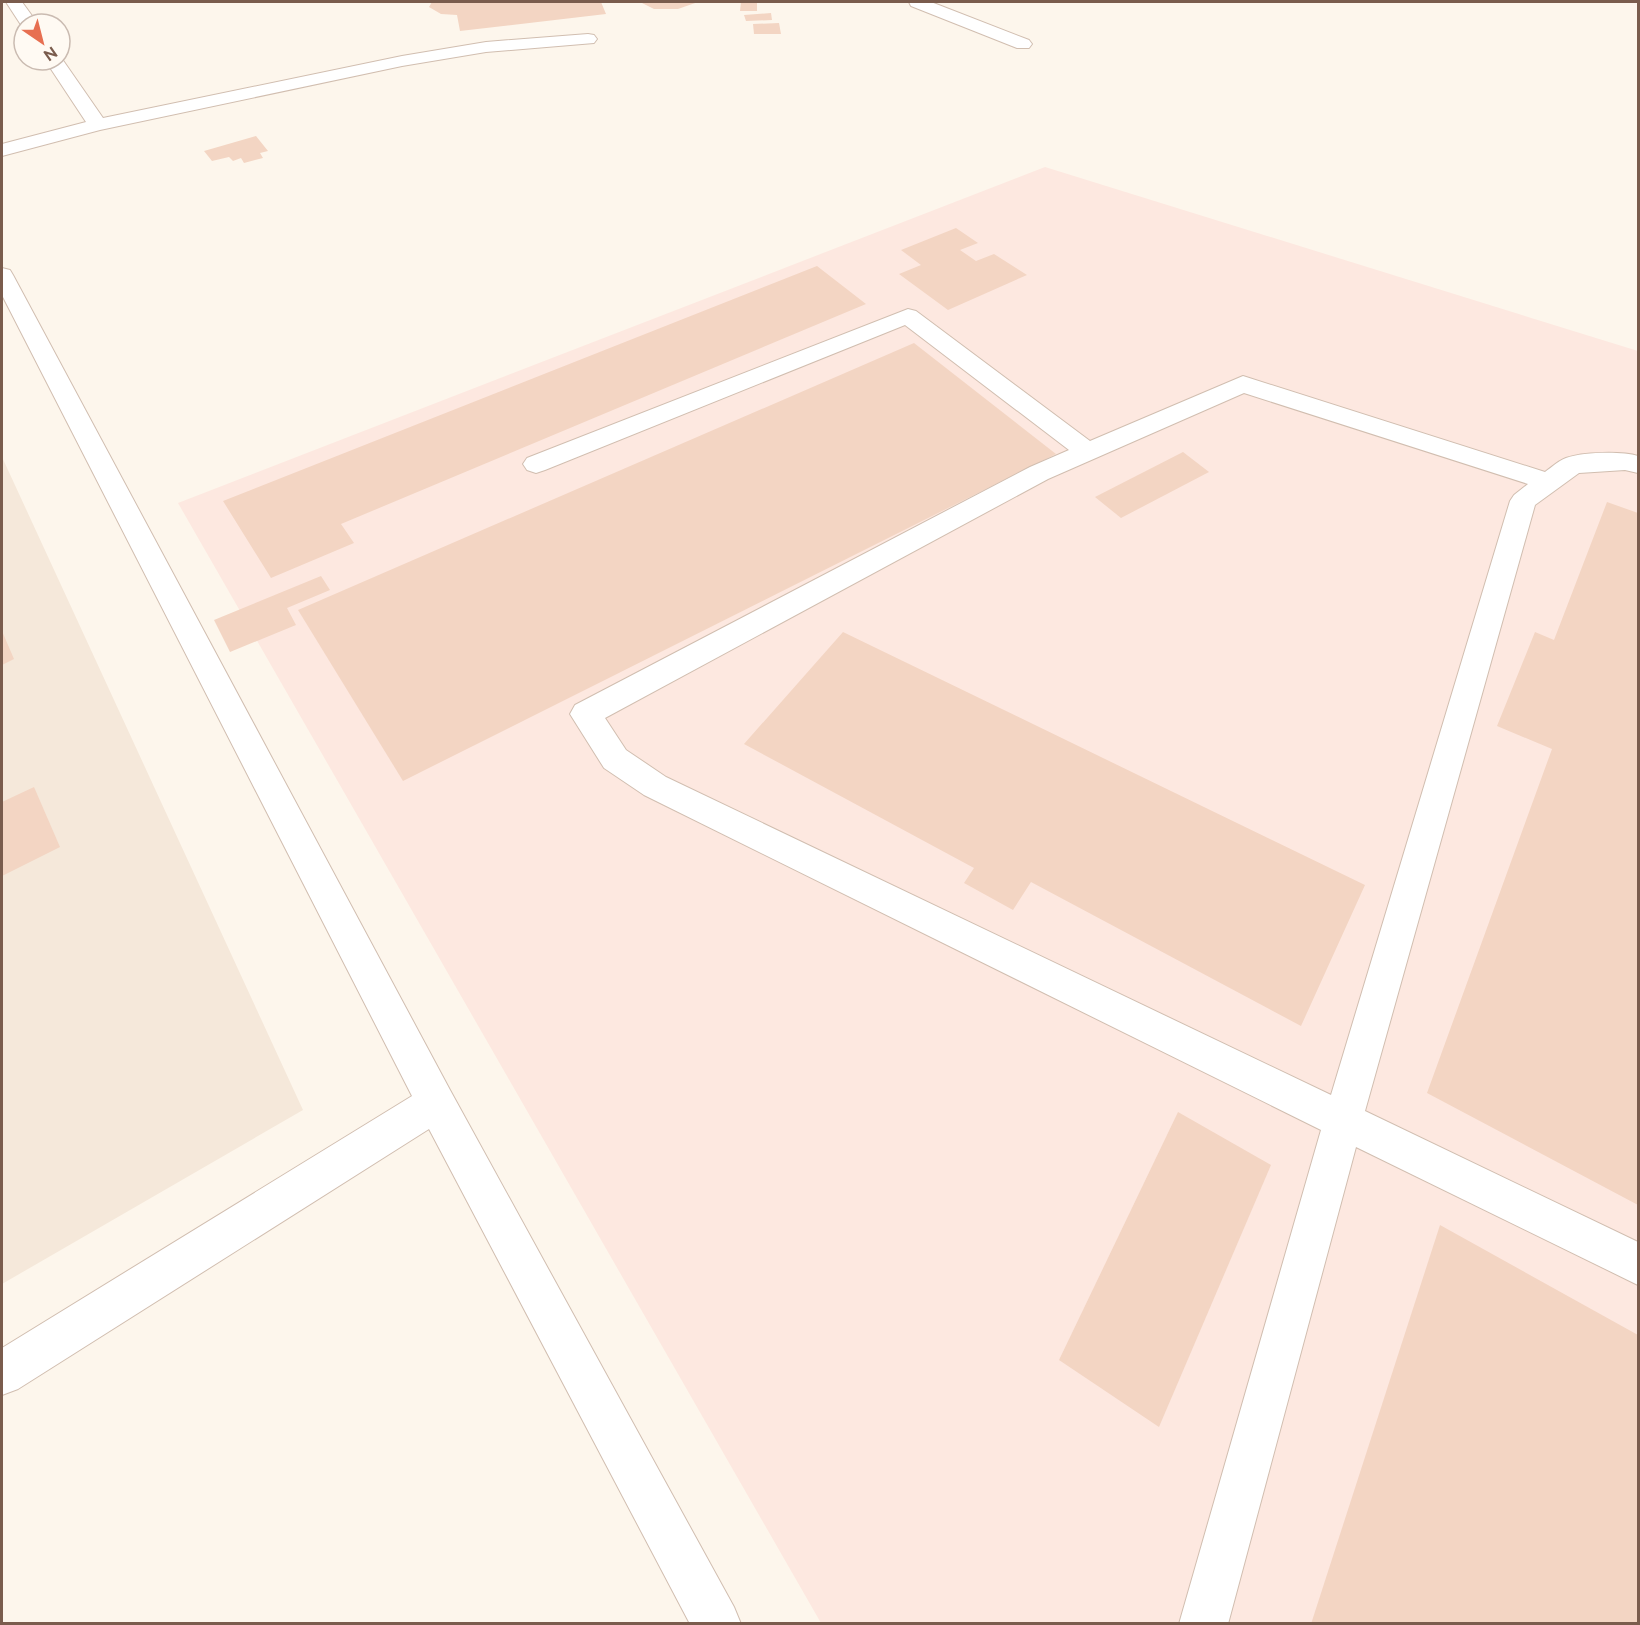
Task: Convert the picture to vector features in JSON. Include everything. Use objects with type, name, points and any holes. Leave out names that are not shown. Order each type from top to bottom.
[{"type":"street","points":[[917,2],[1023,44]]},
{"type":"street","points":[[2,150],[98,125],[402,62],[486,47],[588,39]]},
{"type":"street","points":[[62,72],[98,125]]},
{"type":"street","points":[[2,275],[436,1103],[717,1623]]},
{"type":"street","points":[[536,464],[908,316],[1088,452]]},
{"type":"street","points":[[1550,482],[1243,384],[1029,479],[586,714],[615,759],[655,786],[1638,1264]]},
{"type":"street","points":[[1203,1623],[1343,1121],[1524,501],[1572,465],[1626,461],[1638,465]]},
{"type":"street","points":[[2,1373],[436,1103]]},
{"type":"shaded area","points":[[1045,167],[1638,351],[1638,1623],[821,1623],[178,503]]},
{"type":"shaded area","points":[[2,457],[303,1110],[2,1284]]},
{"type":"building","points":[[432,2],[601,2],[606,14],[460,31],[457,15],[441,14],[429,7]]},
{"type":"building","points":[[640,2],[698,2],[678,9],[654,9]]},
{"type":"building","points":[[741,2],[757,2],[757,11],[740,11]]},
{"type":"building","points":[[771,13],[772,20],[746,21],[744,15]]},
{"type":"building","points":[[779,23],[781,34],[754,34],[753,24]]},
{"type":"building","points":[[256,136],[268,151],[260,153],[263,158],[244,163],[241,158],[233,161],[229,157],[212,161],[204,151]]},
{"type":"building","points":[[956,228],[978,243],[960,250],[976,261],[994,254],[1027,275],[948,310],[899,274],[921,265],[901,250]]},
{"type":"building","points":[[817,266],[866,304],[341,524],[354,543],[271,578],[223,501]]},
{"type":"building","points":[[914,343],[1056,454],[403,781],[298,610]]},
{"type":"building","points":[[1183,452],[1209,472],[1121,518],[1095,497]]},
{"type":"building","points":[[1607,502],[1638,513],[1638,1205],[1427,1093],[1552,749],[1497,726],[1535,632],[1554,640]]},
{"type":"building","points":[[321,576],[330,590],[287,608],[296,625],[230,652],[214,620]]},
{"type":"building","points":[[2,631],[14,659],[2,665]]},
{"type":"building","points":[[843,632],[1365,885],[1301,1026],[1031,882],[1013,910],[964,883],[974,868],[744,744]]},
{"type":"building","points":[[34,787],[60,847],[2,876],[2,802]]},
{"type":"building","points":[[1178,1112],[1271,1165],[1159,1427],[1059,1360]]},
{"type":"building","points":[[1440,1225],[1638,1335],[1638,1624],[1311,1624]]}]
